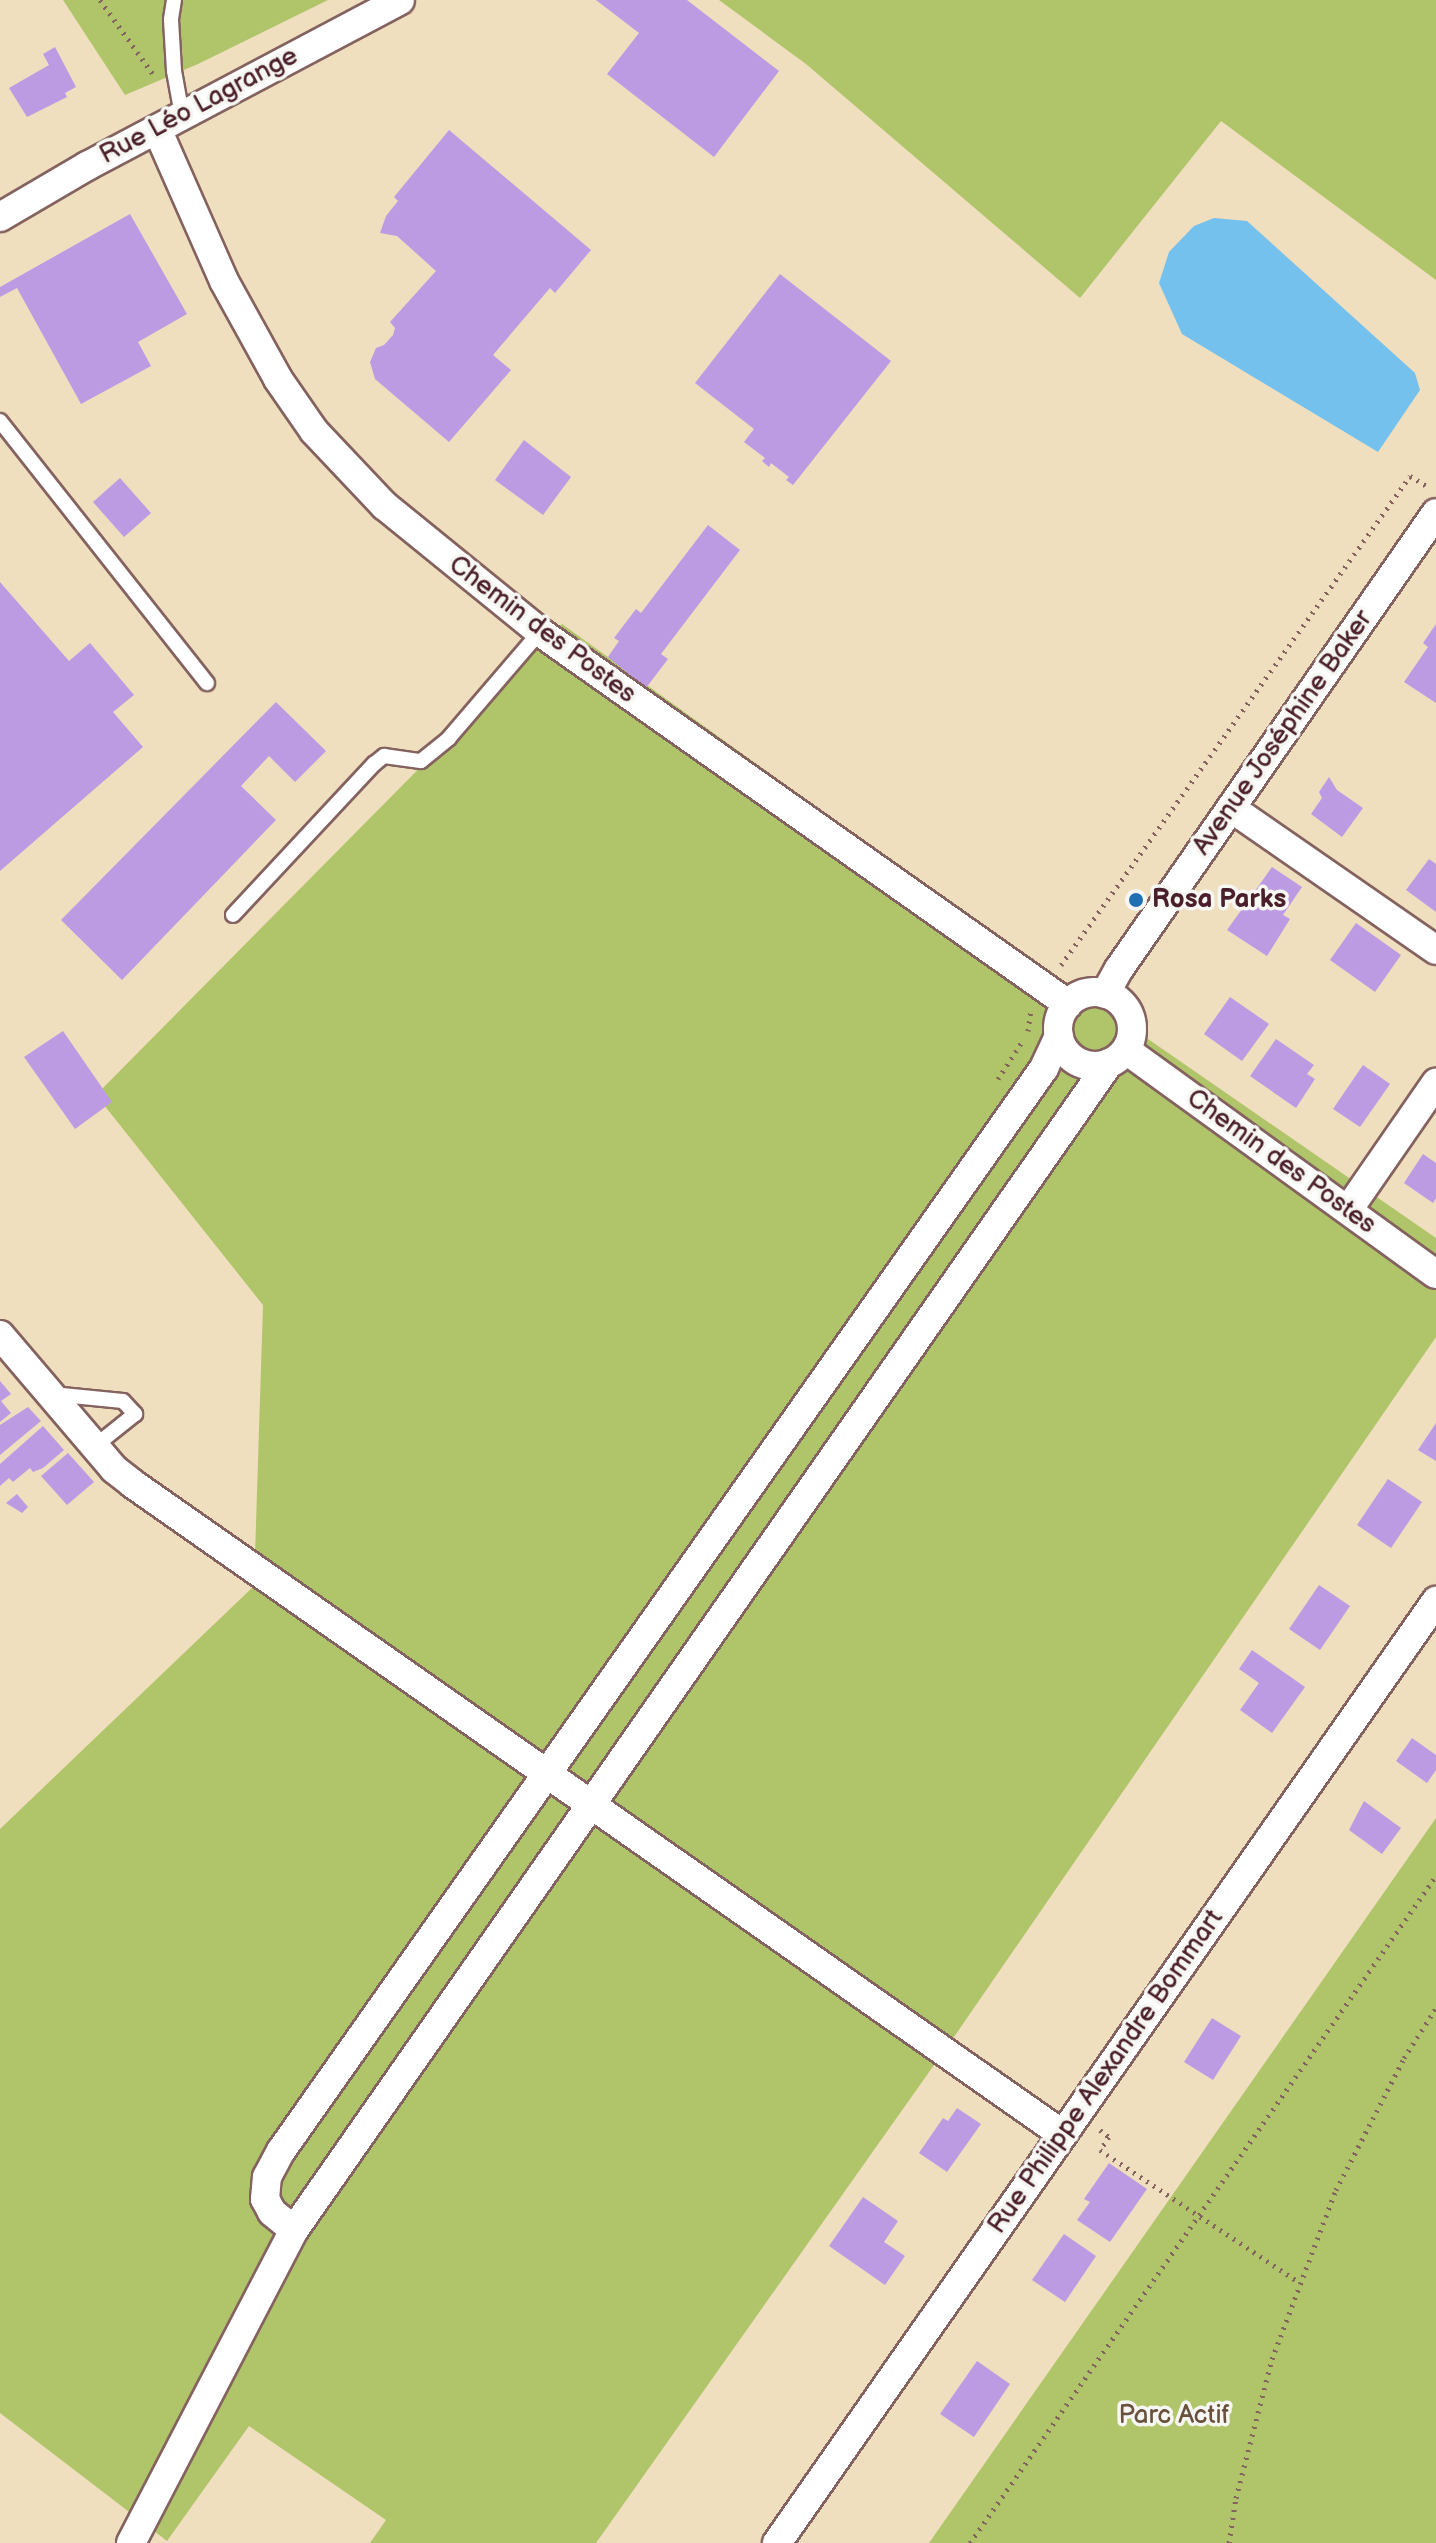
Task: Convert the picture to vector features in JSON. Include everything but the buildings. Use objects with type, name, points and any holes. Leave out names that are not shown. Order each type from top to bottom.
[{"type":"street","name":"Rue Léo Lagrange","points":[[0,217],[169,122],[400,0]]},
{"type":"street","name":"Chemin des Postes","points":[[169,122],[224,281],[278,379],[314,431],[405,525],[540,632],[1068,1004]]},
{"type":"street","name":"Avenue Joséphine Baker","points":[[1105,994],[1119,969],[1436,513]]},
{"type":"street","points":[[1231,808],[1436,950]]},
{"type":"street","points":[[131,2543],[294,2230],[590,1803],[1117,1057],[1132,1034],[1130,1017],[1120,1002],[1105,994],[1082,995],[1068,1004],[1060,1019],[1059,1036],[1044,1068],[275,2160],[265,2185],[265,2199],[272,2212],[294,2230]]},
{"type":"street","points":[[1059,1036],[1065,1050],[1078,1061],[1093,1066],[1117,1057]]},
{"type":"street","name":"Chemin des Postes","points":[[1117,1057],[1348,1210],[1436,1274]]},
{"type":"street","points":[[1348,1210],[1436,1083]]},
{"type":"street","points":[[0,1335],[95,1446],[133,1484],[549,1775],[1069,2124]]},
{"type":"street","name":"Rue Philippe Alexandre Bommart","points":[[777,2543],[1436,1601]]},
{"type":"lane","points":[[169,122],[174,71],[171,20],[174,0]]},
{"type":"lane","points":[[0,421],[207,683]]},
{"type":"lane","points":[[233,915],[374,764],[384,756],[421,761],[449,738],[540,632]]},
{"type":"lane","points":[[50,1394],[123,1401],[135,1414],[95,1446]]},
{"type":"path","points":[[100,0],[155,77]]},
{"type":"path","points":[[995,1084],[1029,1030],[1031,1007],[1410,476],[1436,492]]},
{"type":"path","points":[[970,2543],[1436,1876]]},
{"type":"path","points":[[1229,2543],[1236,2498],[1272,2359],[1300,2283],[1336,2190],[1404,2058],[1436,2008]]},
{"type":"path","points":[[1069,2124],[1109,2137],[1100,2150],[1300,2283]]},
{"type":"green space","points":[[63,0],[328,0],[198,64],[125,95]]},
{"type":"green space","points":[[719,0],[1436,0],[1436,280],[1221,121],[1080,298],[806,64]]},
{"type":"green space","points":[[562,624],[918,880],[1436,1238],[1436,1337],[956,2034],[596,2543],[370,2543],[386,2520],[249,2426],[167,2541],[0,2413],[0,1829],[254,1586],[263,1305],[96,1095]]},
{"type":"green space","name":"Parc Actif","points":[[1436,1818],[1436,2543],[929,2543]]},
{"type":"water","points":[[1214,218],[1247,221],[1415,373],[1420,390],[1378,452],[1182,334],[1159,283],[1169,252],[1194,226]]},
{"type":"place","name":"Rosa Parks","points":[[1136,900]]}]
